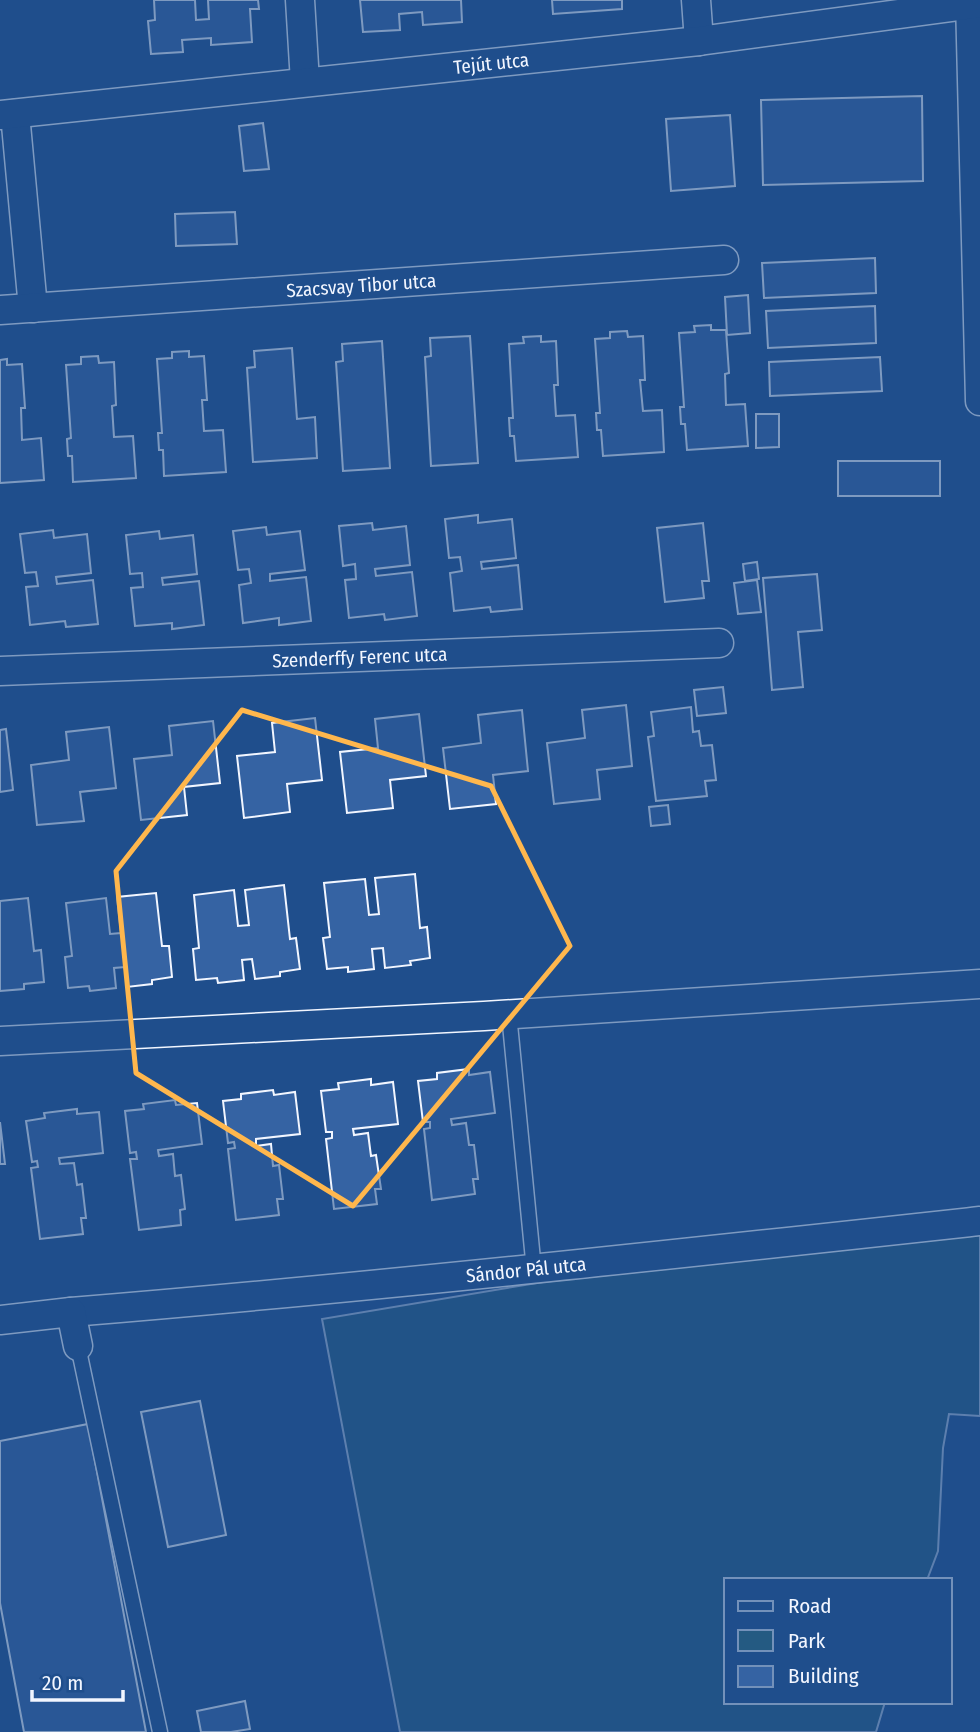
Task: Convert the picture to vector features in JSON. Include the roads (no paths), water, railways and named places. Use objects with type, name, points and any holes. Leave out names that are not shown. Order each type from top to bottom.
[{"type":"street","points":[[300,0],[305,82]]},
{"type":"street","points":[[696,0],[699,41]]},
{"type":"street","points":[[973,2],[980,401]]},
{"type":"street","name":"Tejút utca","points":[[7,114],[699,41],[973,2]]},
{"type":"street","points":[[7,114],[33,308]]},
{"type":"street","name":"Szacsvay Tibor utca","points":[[0,310],[724,260]]},
{"type":"street","name":"Szenderffy Ferenc utca","points":[[0,671],[719,643]]},
{"type":"street","points":[[0,1041],[980,985]]},
{"type":"street","name":"Sándor Pál utca","points":[[0,1320],[534,1270],[980,1221]]},
{"type":"street","points":[[71,1312],[78,1346]]},
{"type":"lane","points":[[509,1014],[534,1270]]},
{"type":"lane","points":[[78,1346],[160,1732]]}]
